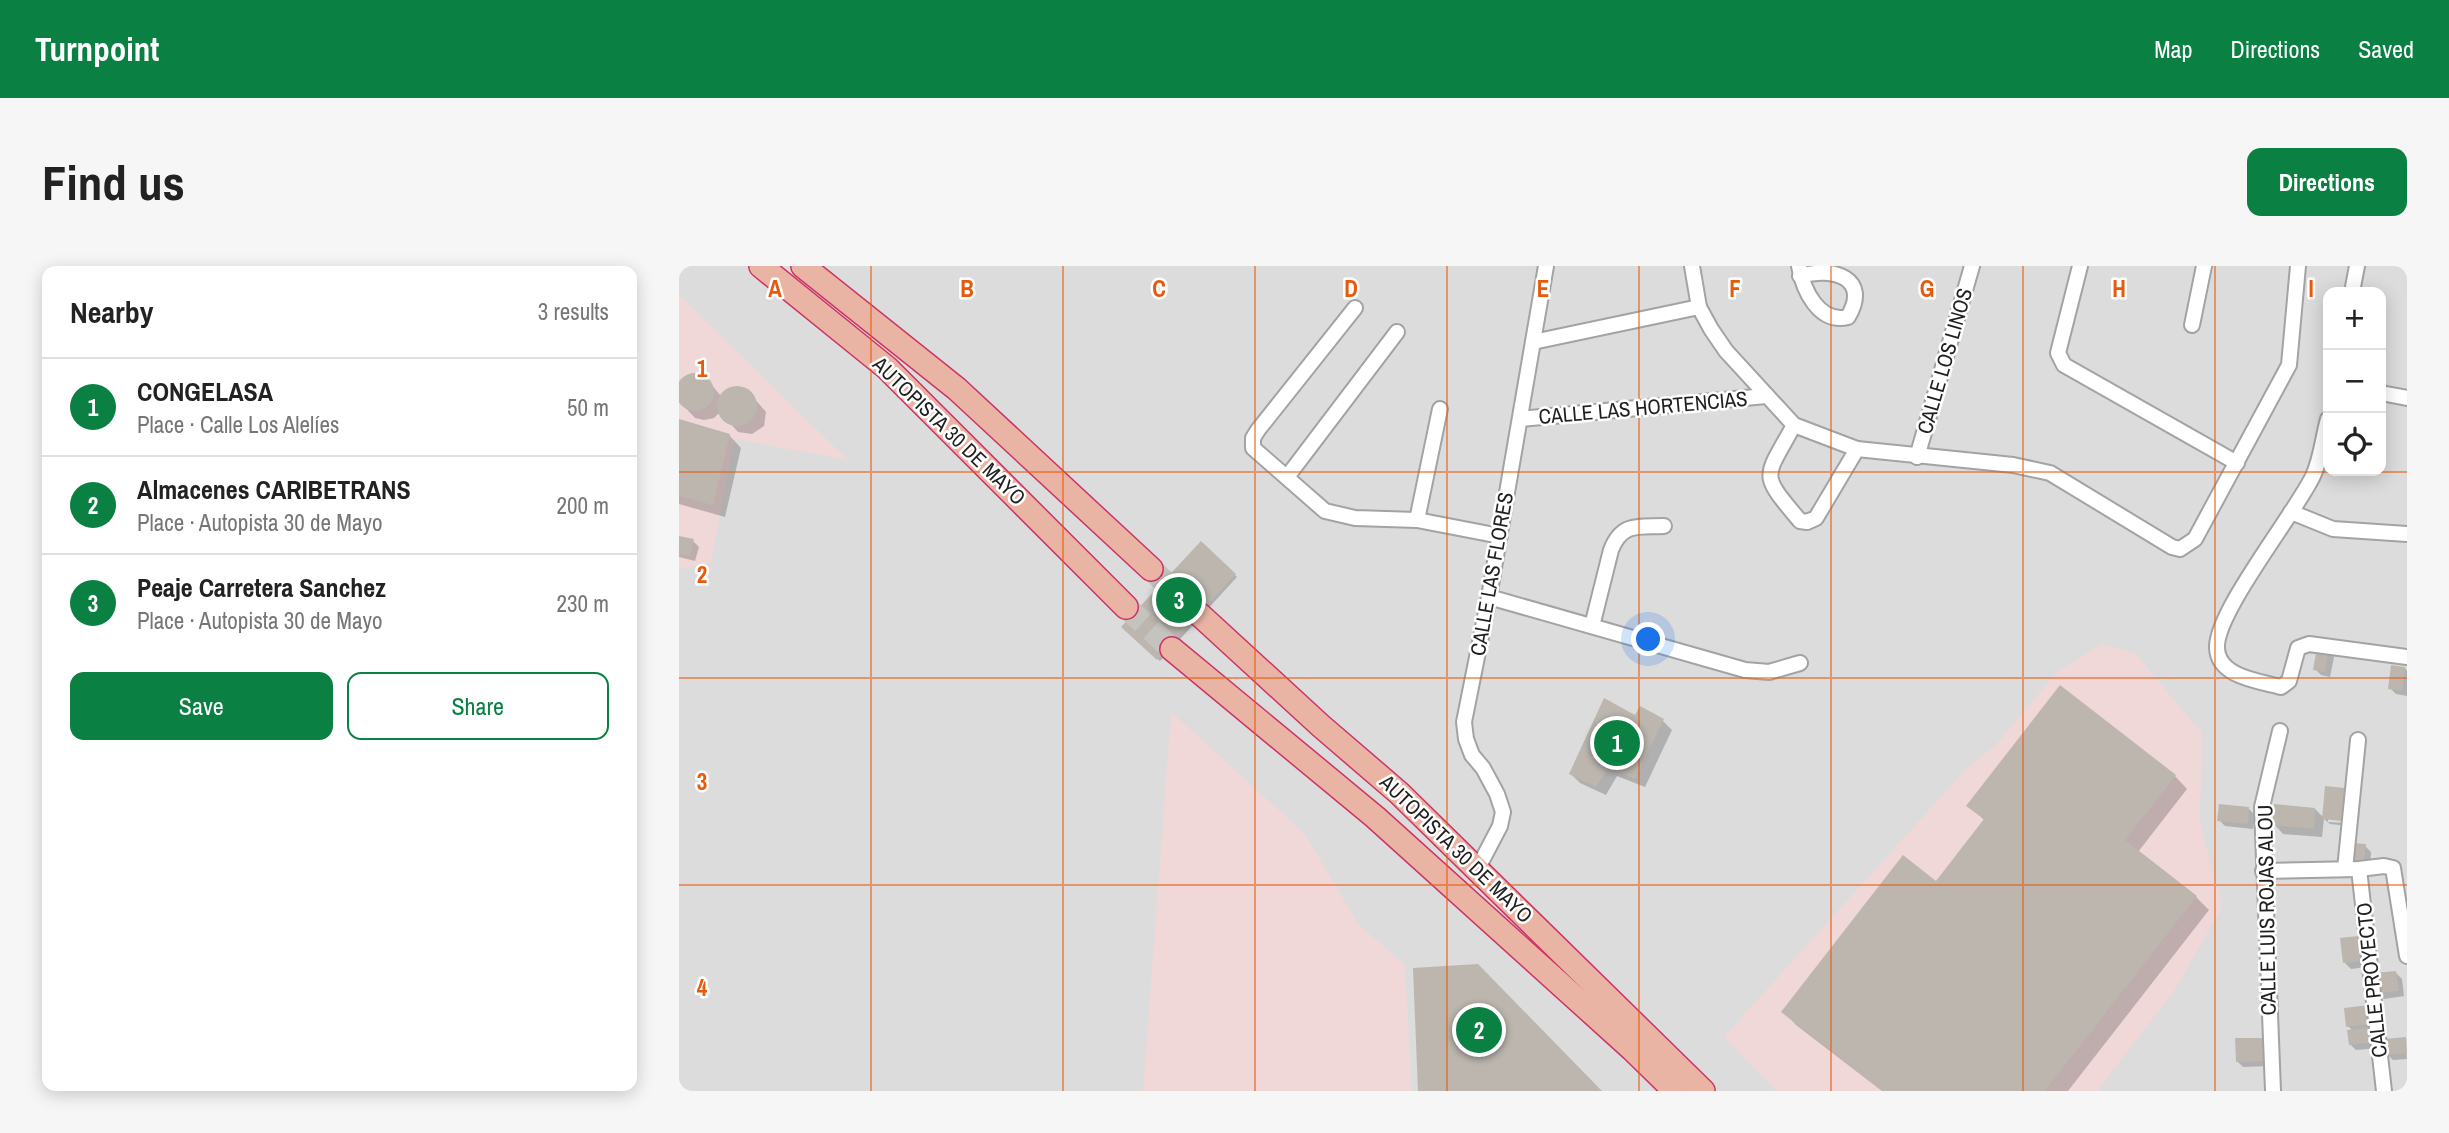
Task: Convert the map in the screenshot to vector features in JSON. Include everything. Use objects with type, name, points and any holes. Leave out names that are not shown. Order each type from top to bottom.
[{"type":"highway","name":"AUTOPISTA 30 DE MAYO","points":[[761,266],[887,368],[1126,607]]},
{"type":"highway","name":"AUTOPISTA 30 DE MAYO","points":[[803,266],[957,389],[1151,569]]},
{"type":"highway","name":"AUTOPISTA 30 DE MAYO","points":[[1200,615],[1399,793],[1703,1091]]},
{"type":"highway","name":"AUTOPISTA 30 DE MAYO","points":[[1172,649],[1375,817],[1675,1091]]},
{"type":"highway","points":[[1375,817],[1399,793]]},
{"type":"highway","points":[[1635,1022],[1704,1074],[1721,1091]]},
{"type":"highway","points":[[1632,1049],[1664,1091]]},
{"type":"street","name":"CALLE LAS FLORES","points":[[1478,868],[1500,826],[1503,812],[1483,768],[1472,755],[1464,722],[1500,536],[1546,266]]},
{"type":"street","points":[[1692,266],[1699,307],[1725,351],[1794,425],[1857,449],[2013,465],[2050,473],[2172,547],[2180,549],[2189,546],[2195,539],[2289,365],[2298,266]]},
{"type":"street","name":"CALLE LOS LINOS","points":[[1917,457],[1972,266]]},
{"type":"street","points":[[2080,266],[2058,353],[2064,365],[2237,463]]},
{"type":"street","points":[[2192,325],[2204,266]]},
{"type":"street","points":[[2353,287],[2357,266]]},
{"type":"street","points":[[1533,342],[1699,307]]},
{"type":"street","points":[[1355,308],[1253,438],[1253,448],[1325,511],[1338,516],[1417,520],[1500,536]]},
{"type":"street","points":[[1287,477],[1397,332]]},
{"type":"street","points":[[2386,394],[2407,398]]},
{"type":"street","name":"CALLE LAS HORTENCIAS","points":[[1520,419],[1766,396]]},
{"type":"street","points":[[1417,520],[1440,409]]},
{"type":"street","points":[[1794,425],[1769,470],[1769,479],[1772,487],[1800,521],[1807,523],[1816,518],[1857,449]]},
{"type":"street","points":[[2323,438],[2313,475],[2223,620],[2217,648],[2221,661],[2234,674],[2281,687],[2289,681],[2298,648],[2309,645],[2407,657]]},
{"type":"street","points":[[2291,512],[2333,528],[2407,534]]},
{"type":"street","points":[[1593,626],[1616,537],[1625,529],[1664,526]]},
{"type":"street","points":[[1489,597],[1745,670],[1769,673],[1801,663]]},
{"type":"street","name":"CALLE LUIS ROJAS ALOU","points":[[2273,1091],[2262,807],[2280,732]]},
{"type":"street","name":"CALLE PROYECTO","points":[[2358,740],[2352,869],[2384,1091]]},
{"type":"street","points":[[2263,871],[2384,866],[2393,868],[2407,956]]},
{"type":"shaded area","points":[[679,266],[2407,266],[2407,1091],[679,1091]]},
{"type":"shaded area","points":[[679,295],[848,460],[734,439],[711,563],[679,569]]},
{"type":"shaded area","points":[[2102,644],[2135,653],[2202,733],[2200,822],[2222,907],[2176,988],[2097,1091],[1777,1091],[1724,1037],[1967,768],[1995,746],[2057,672]]},
{"type":"shaded area","points":[[1171,712],[1305,834],[1358,924],[1405,965],[1412,1091],[1143,1091]]},
{"type":"building","points":[[695,373],[708,379],[714,392],[708,405],[695,411],[682,405],[676,392],[682,379]]},
{"type":"building","points":[[737,386],[745,387],[751,392],[756,398],[756,414],[751,420],[745,425],[737,426],[729,425],[723,420],[718,414],[717,406],[718,398],[723,392],[729,387]]},
{"type":"building","points":[[679,419],[730,434],[713,505],[679,496]]},
{"type":"building","points":[[679,536],[694,539],[690,556],[679,554]]},
{"type":"building","points":[[1201,541],[1236,574],[1157,660],[1121,627]]},
{"type":"building","points":[[2317,647],[2329,649],[2325,672],[2313,670]]},
{"type":"building","points":[[2391,665],[2405,667],[2402,691],[2388,689]]},
{"type":"building","points":[[2060,685],[2176,775],[2125,840],[2197,896],[2045,1091],[1883,1091],[1781,1012],[1903,855],[1936,881],[1984,819],[1966,806]]},
{"type":"building","points":[[1604,698],[1635,715],[1640,706],[1664,719],[1635,779],[1608,768],[1596,787],[1569,774]]},
{"type":"building","points":[[2325,786],[2345,788],[2342,821],[2322,819]]},
{"type":"building","points":[[2219,804],[2249,807],[2248,824],[2217,821]]},
{"type":"building","points":[[2274,804],[2315,808],[2314,829],[2272,825]]},
{"type":"building","points":[[2351,843],[2366,844],[2364,862],[2350,861]]},
{"type":"building","points":[[2358,936],[2361,961],[2343,963],[2340,938]]},
{"type":"building","points":[[1478,964],[1602,1091],[1418,1091],[1413,968]]},
{"type":"building","points":[[2396,971],[2399,991],[2377,993],[2375,973]]},
{"type":"building","points":[[2369,1005],[2372,1024],[2346,1027],[2344,1008]]},
{"type":"building","points":[[2373,1027],[2374,1042],[2349,1045],[2347,1030]]},
{"type":"building","points":[[2406,1037],[2407,1053],[2386,1055],[2384,1039]]},
{"type":"building","points":[[2235,1038],[2266,1038],[2267,1061],[2236,1062]]},
{"type":"tunnel","points":[[1151,569],[1200,615]]},
{"type":"tunnel","points":[[1126,607],[1172,649]]},
{"type":"place","name":"Peaje Carretera Sanchez","points":[[1179,600]]},
{"type":"place","name":"CONGELASA","points":[[1617,743]]},
{"type":"place","name":"Almacenes CARIBETRANS","points":[[1479,1030]]}]
